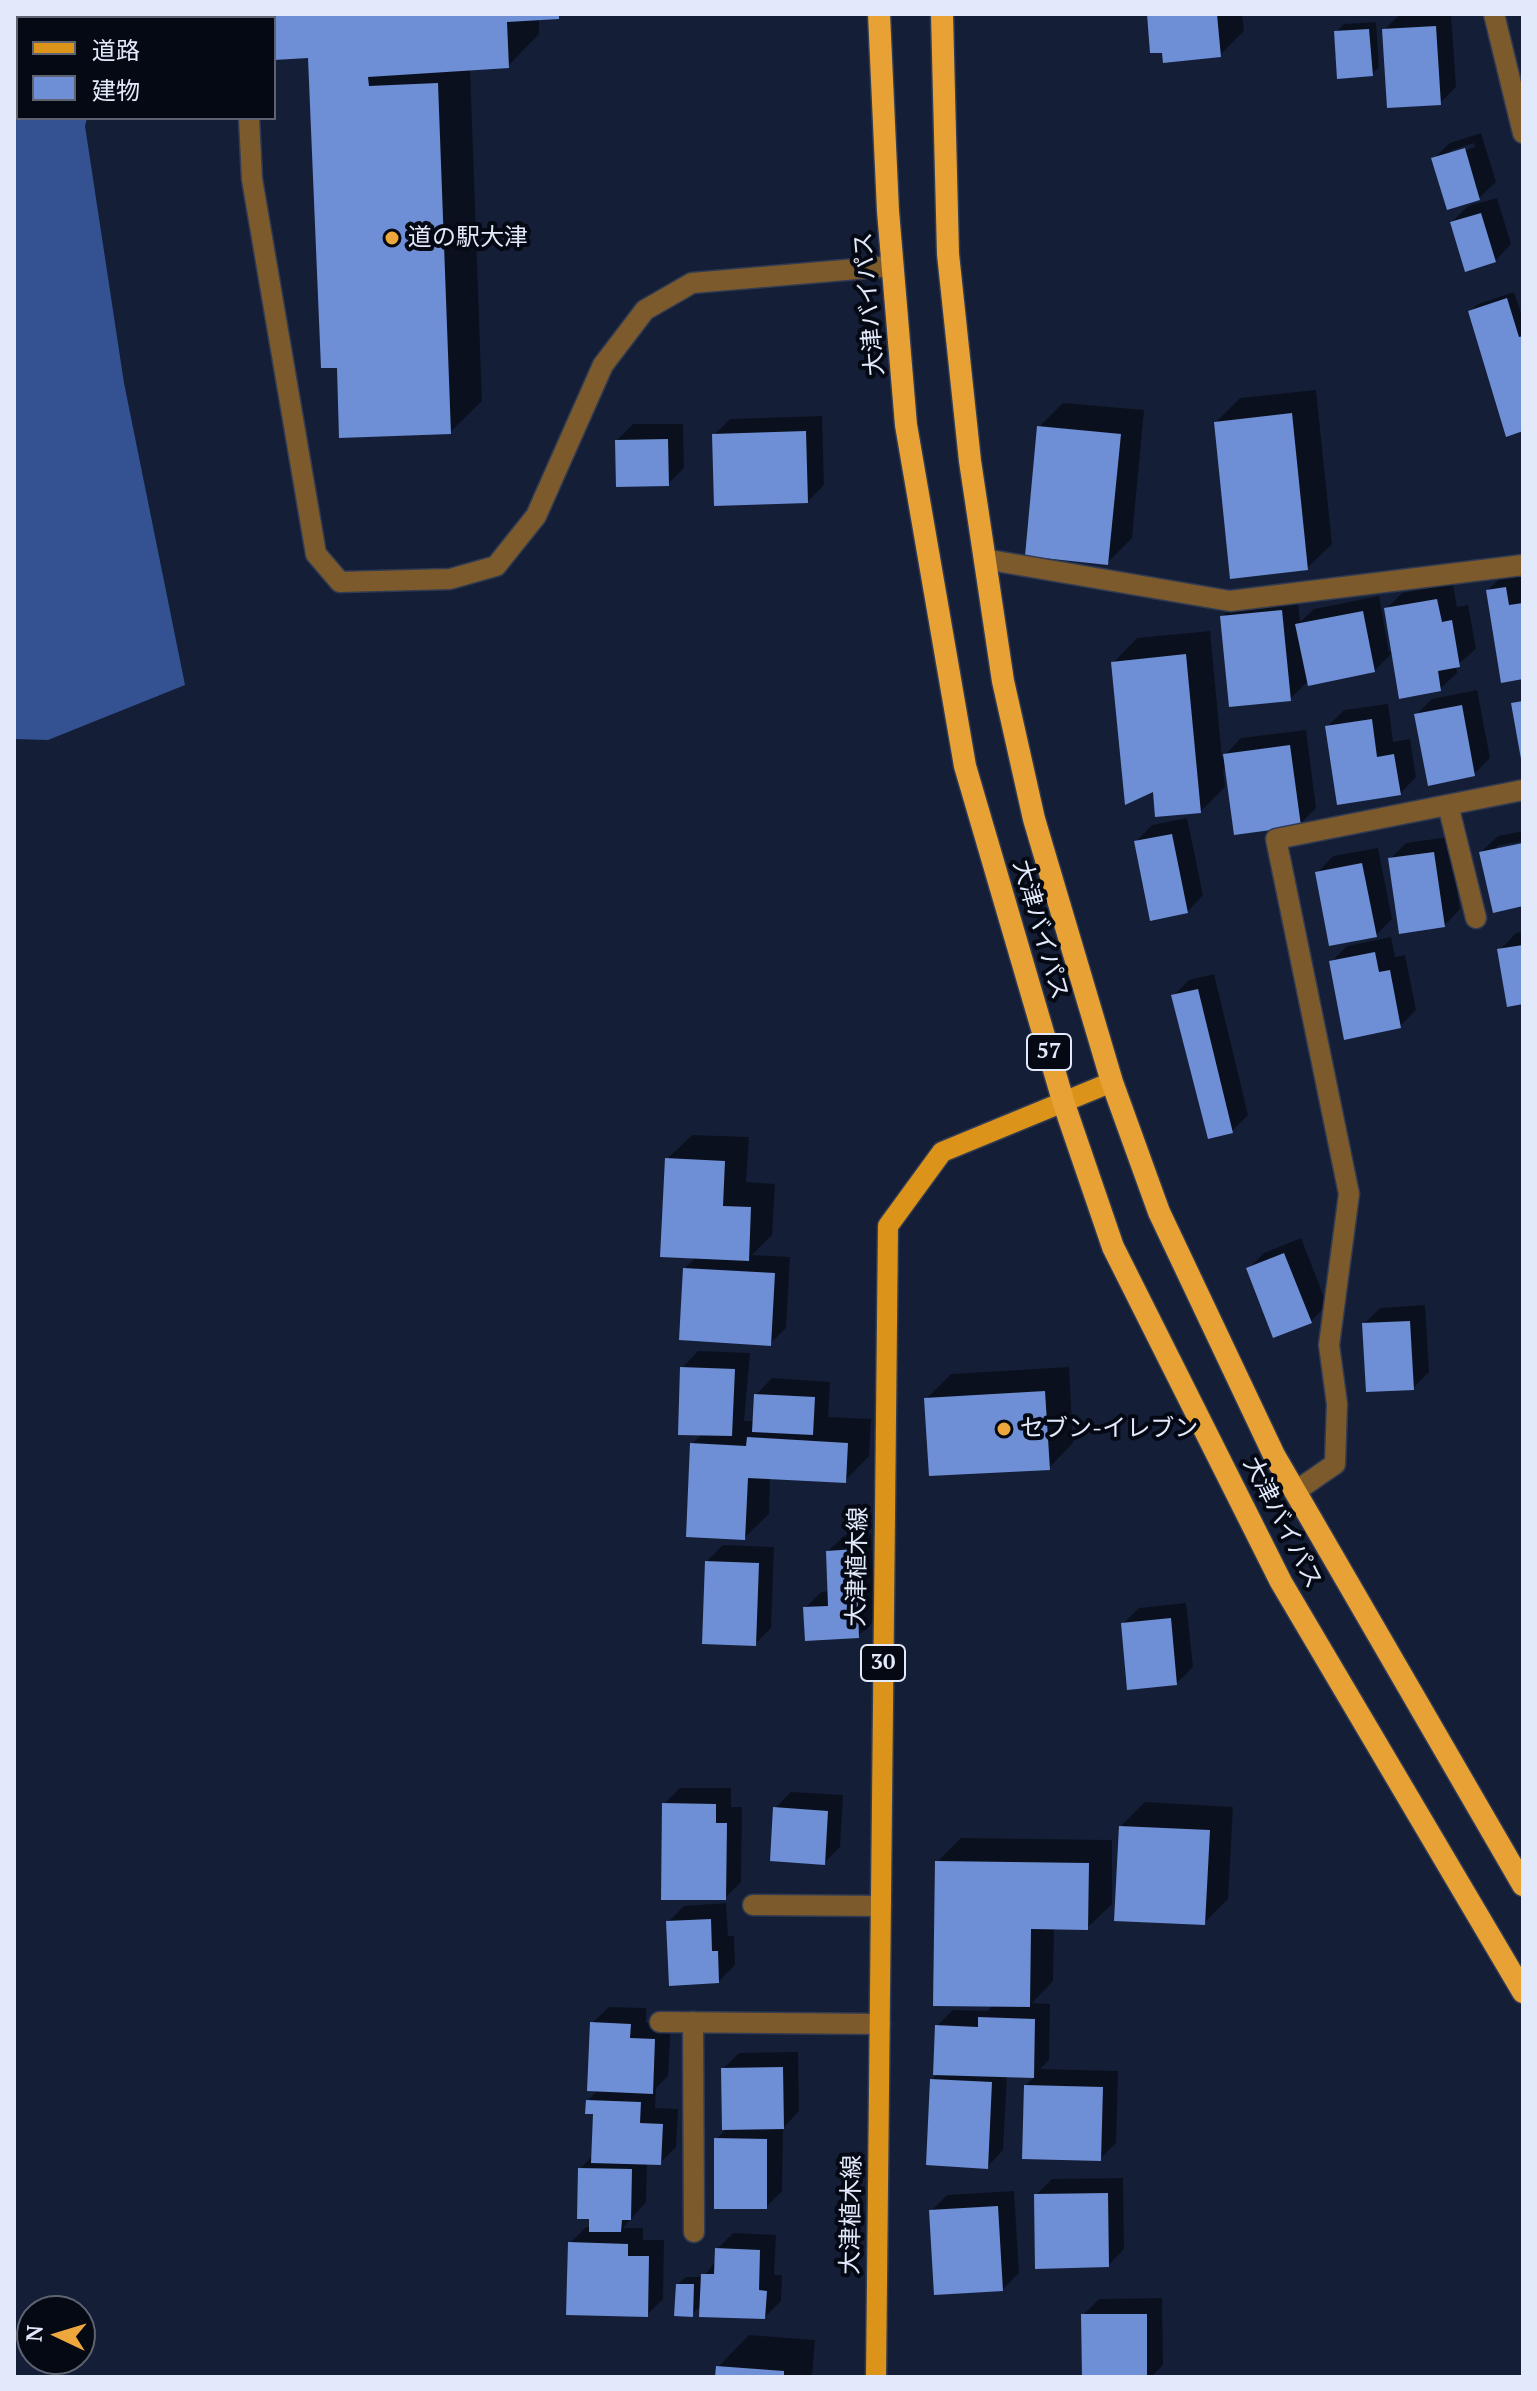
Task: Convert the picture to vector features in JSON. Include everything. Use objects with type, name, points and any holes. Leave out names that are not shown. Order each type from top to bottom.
[{"type":"highway","name":"大津バイパス","points":[[879,14],[892,266],[906,425],[965,766],[1064,1104],[1113,1247],[1281,1582],[1523,1992]]},
{"type":"highway","name":"大津バイパス","points":[[942,14],[948,254],[984,559],[1003,681],[1034,819],[1112,1082],[1159,1212],[1274,1455],[1523,1885]]},
{"type":"main road","name":"大津植木線","points":[[876,2377],[888,1226],[942,1152],[1112,1082]]},
{"type":"street","points":[[1494,14],[1523,133]]},
{"type":"street","points":[[249,120],[252,179],[316,554],[340,582],[450,579],[496,566],[536,516],[603,365],[645,310],[692,283],[892,266]]},
{"type":"street","points":[[984,559],[1230,601],[1523,565]]},
{"type":"street","points":[[1296,1491],[1335,1464],[1337,1404],[1329,1345],[1349,1194],[1276,839],[1523,790]]},
{"type":"street","points":[[1448,805],[1476,918]]},
{"type":"street","points":[[753,1905],[881,1906]]},
{"type":"street","points":[[660,2022],[880,2024]]},
{"type":"street","points":[[693,2022],[694,2232]]},
{"type":"shaded area","points":[[14,14],[119,14],[16,16],[16,120],[86,120],[124,383],[185,685],[48,740],[14,739]]},
{"type":"building","points":[[559,14],[559,19],[507,22],[509,68],[368,77],[369,86],[438,83],[451,434],[339,438],[337,368],[321,368],[308,58],[276,60],[276,16],[268,16]]},
{"type":"building","points":[[1147,14],[1217,14],[1221,57],[1163,63],[1162,53],[1150,53]]},
{"type":"building","points":[[1436,26],[1441,105],[1387,108],[1382,29]]},
{"type":"building","points":[[1369,29],[1373,76],[1337,79],[1334,31]]},
{"type":"building","points":[[1465,148],[1480,200],[1447,210],[1431,158]]},
{"type":"building","points":[[1481,213],[1496,262],[1465,272],[1450,222]]},
{"type":"building","points":[[1507,298],[1519,337],[1523,336],[1523,431],[1506,437],[1468,311]]},
{"type":"building","points":[[1292,413],[1308,570],[1230,579],[1214,422]]},
{"type":"building","points":[[1037,426],[1121,434],[1108,565],[1025,556]]},
{"type":"building","points":[[806,431],[808,503],[714,506],[712,434]]},
{"type":"building","points":[[668,439],[669,486],[616,487],[615,440]]},
{"type":"building","points":[[1506,587],[1509,605],[1523,603],[1523,679],[1501,683],[1486,590]]},
{"type":"building","points":[[1437,599],[1442,622],[1452,620],[1460,667],[1438,671],[1441,691],[1399,699],[1384,608]]},
{"type":"building","points":[[1282,610],[1291,701],[1229,707],[1220,616]]},
{"type":"building","points":[[1363,611],[1375,672],[1308,686],[1295,624]]},
{"type":"building","points":[[1186,654],[1201,813],[1155,817],[1153,792],[1125,805],[1111,662]]},
{"type":"building","points":[[1523,701],[1523,759],[1521,759],[1511,703]]},
{"type":"building","points":[[1462,705],[1475,776],[1428,786],[1414,714]]},
{"type":"building","points":[[1372,719],[1377,757],[1394,754],[1401,795],[1337,805],[1325,726]]},
{"type":"building","points":[[1290,745],[1301,826],[1234,835],[1223,754]]},
{"type":"building","points":[[1172,834],[1188,913],[1150,921],[1134,841]]},
{"type":"building","points":[[1523,843],[1523,906],[1493,913],[1479,852]]},
{"type":"building","points":[[1434,852],[1445,927],[1399,934],[1388,858]]},
{"type":"building","points":[[1362,863],[1377,937],[1329,946],[1315,872]]},
{"type":"building","points":[[1523,945],[1523,1004],[1507,1007],[1497,949]]},
{"type":"building","points":[[1375,952],[1379,972],[1390,970],[1401,1028],[1344,1040],[1329,961]]},
{"type":"building","points":[[1198,989],[1233,1133],[1208,1139],[1171,995]]},
{"type":"building","points":[[665,1158],[725,1161],[723,1206],[751,1207],[749,1261],[660,1257]]},
{"type":"building","points":[[1284,1253],[1312,1323],[1273,1338],[1246,1268]]},
{"type":"building","points":[[683,1268],[775,1273],[771,1346],[679,1340]]},
{"type":"building","points":[[1410,1321],[1414,1390],[1366,1392],[1362,1323]]},
{"type":"building","points":[[680,1367],[735,1369],[732,1436],[678,1435]]},
{"type":"building","points":[[1045,1391],[1050,1470],[929,1476],[924,1398]]},
{"type":"building","points":[[754,1394],[815,1397],[813,1435],[752,1432]]},
{"type":"building","points":[[747,1437],[848,1443],[846,1483],[748,1478],[745,1540],[686,1537],[690,1443],[746,1446]]},
{"type":"building","points":[[856,1549],[859,1638],[805,1641],[803,1607],[828,1606],[826,1551]]},
{"type":"building","points":[[705,1561],[759,1563],[756,1646],[702,1644]]},
{"type":"building","points":[[1171,1618],[1177,1685],[1127,1690],[1121,1623]]},
{"type":"building","points":[[662,1803],[716,1804],[716,1823],[727,1823],[726,1900],[661,1900]]},
{"type":"building","points":[[773,1807],[828,1811],[825,1865],[770,1861]]},
{"type":"building","points":[[1119,1826],[1210,1830],[1205,1925],[1114,1921]]},
{"type":"building","points":[[935,1861],[1089,1863],[1088,1930],[1031,1929],[1030,2007],[933,2006]]},
{"type":"building","points":[[711,1919],[712,1951],[718,1951],[719,1983],[669,1986],[666,1921]]},
{"type":"building","points":[[978,2017],[1035,2019],[1034,2078],[933,2075],[935,2025],[978,2027]]},
{"type":"building","points":[[590,2022],[631,2024],[630,2038],[655,2039],[653,2094],[587,2091]]},
{"type":"building","points":[[783,2067],[784,2129],[722,2130],[721,2068]]},
{"type":"building","points":[[930,2079],[992,2082],[988,2169],[926,2165]]},
{"type":"building","points":[[1024,2085],[1103,2087],[1101,2161],[1022,2159]]},
{"type":"building","points":[[586,2100],[641,2102],[640,2123],[663,2124],[661,2165],[591,2163],[593,2114],[585,2114]]},
{"type":"building","points":[[714,2138],[767,2139],[767,2209],[714,2209]]},
{"type":"building","points":[[578,2168],[632,2169],[631,2220],[622,2220],[621,2232],[589,2232],[589,2219],[577,2219]]},
{"type":"building","points":[[1108,2193],[1109,2267],[1035,2269],[1034,2194]]},
{"type":"building","points":[[998,2206],[1003,2291],[934,2295],[929,2210]]},
{"type":"building","points":[[568,2242],[628,2244],[628,2256],[649,2256],[648,2317],[566,2315]]},
{"type":"building","points":[[715,2248],[760,2250],[759,2290],[767,2291],[765,2319],[699,2317],[701,2274],[714,2274]]},
{"type":"building","points":[[676,2284],[694,2284],[693,2317],[674,2316]]},
{"type":"building","points":[[1081,2314],[1147,2314],[1147,2377],[1082,2377]]},
{"type":"building","points":[[716,2366],[784,2371],[784,2377],[715,2377]]},
{"type":"place","name":"道の駅大津","points":[[392,238]]},
{"type":"place","name":"セブン-イレブン","points":[[1004,1429]]}]
